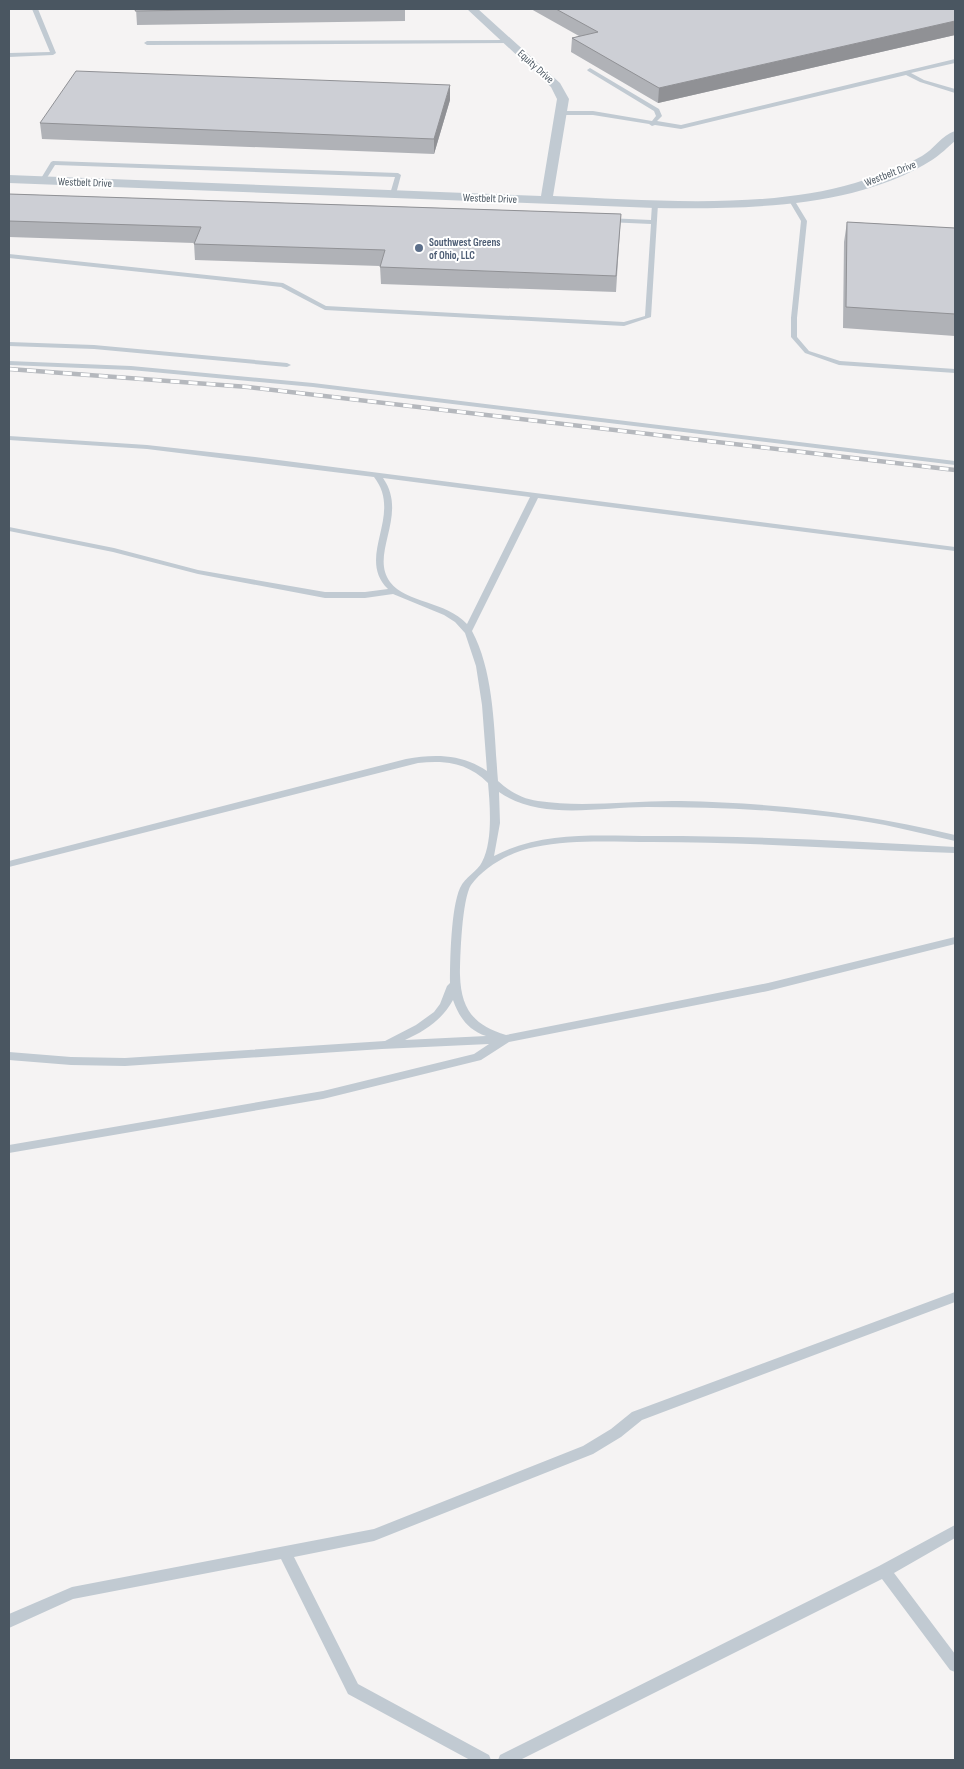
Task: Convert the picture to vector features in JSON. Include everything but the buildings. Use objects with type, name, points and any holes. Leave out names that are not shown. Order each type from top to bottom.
[{"type":"street","name":"Equity Drive","points":[[472,9],[556,84],[563,99],[546,200]]},
{"type":"street","name":"Westbelt Drive","points":[[9,178],[655,204],[736,204],[791,199],[845,189],[916,164],[954,138]]},
{"type":"lane","points":[[9,54],[52,53],[35,9]]},
{"type":"lane","points":[[147,43],[508,41]]},
{"type":"lane","points":[[562,113],[593,113],[652,124],[682,127],[955,61]]},
{"type":"lane","points":[[590,70],[657,110],[659,116],[652,124]]},
{"type":"lane","points":[[907,72],[922,81],[955,91]]},
{"type":"lane","points":[[43,180],[53,163],[398,175],[392,194]]},
{"type":"lane","points":[[791,199],[804,220],[794,318],[794,337],[807,352],[838,363],[955,371]]},
{"type":"lane","points":[[9,256],[283,285],[325,308],[624,324],[648,317],[655,204]]},
{"type":"lane","points":[[595,220],[655,222]]},
{"type":"lane","points":[[9,344],[94,347],[287,365]]},
{"type":"lane","points":[[9,363],[131,368],[313,385],[955,463]]},
{"type":"lane","points":[[9,438],[147,447],[377,474],[955,549]]},
{"type":"lane","points":[[377,474],[388,494],[389,509],[380,571],[385,582],[395,591],[445,611],[468,631],[474,645],[482,679],[497,820],[494,842],[487,863]]},
{"type":"lane","points":[[468,631],[535,495]]},
{"type":"lane","points":[[9,529],[114,550],[198,572],[325,595],[365,596],[395,591]]},
{"type":"lane","points":[[9,864],[423,759],[446,758],[465,762],[486,774],[493,782],[513,797],[535,804],[572,806],[660,804],[747,806],[846,814],[955,838]]},
{"type":"lane","points":[[382,1045],[420,1028],[442,1009],[450,998],[458,921],[465,886],[487,863],[524,846],[569,840],[701,838],[955,850]]},
{"type":"lane","points":[[9,1056],[71,1061],[125,1062],[506,1039],[768,987],[955,941]]},
{"type":"lane","points":[[454,972],[456,998],[468,1021],[489,1035],[506,1039]]},
{"type":"lane","points":[[9,1150],[323,1095],[477,1057],[506,1039]]},
{"type":"lane","points":[[9,1621],[72,1592],[374,1535],[588,1450],[616,1433],[637,1416],[955,1298]]},
{"type":"lane","points":[[505,1760],[884,1571],[955,1531]]},
{"type":"lane","points":[[285,1552],[353,1689],[484,1760]]},
{"type":"lane","points":[[884,1571],[955,1665]]},
{"type":"railway","points":[[9,369],[248,387],[955,470]]},
{"type":"place","name":"Southwest Greens of Ohio, LLC","points":[[419,248]]}]
